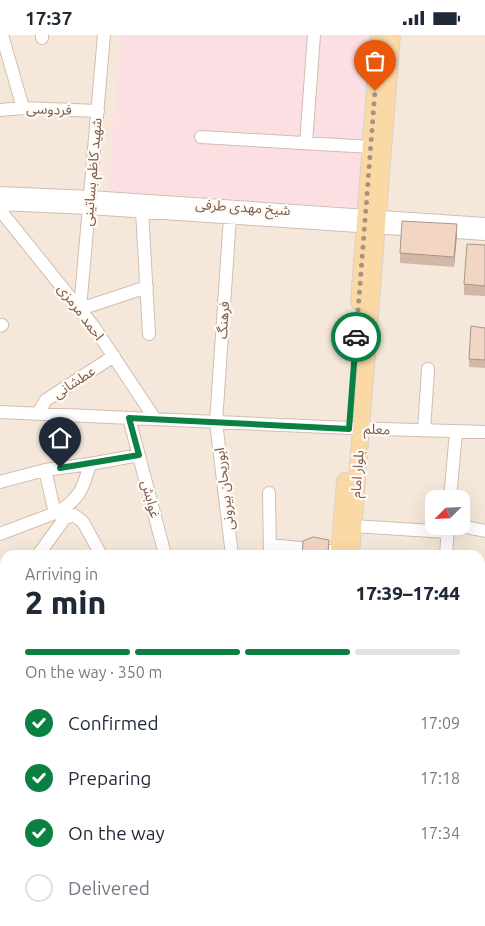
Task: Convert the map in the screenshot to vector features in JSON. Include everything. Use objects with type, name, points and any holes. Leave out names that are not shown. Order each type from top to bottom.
[{"type":"main road","name":"بلوار امام","points":[[371,221],[371,147],[380,35]]},
{"type":"main road","name":"بلوار امام","points":[[343,550],[371,221],[392,35]]},
{"type":"main road","name":"بلوار امام","points":[[344,550],[353,526],[354,429]]},
{"type":"street","points":[[2,35],[23,108]]},
{"type":"street","name":"شهید کاظم بساتینی","points":[[80,309],[104,35]]},
{"type":"street","points":[[306,143],[314,35]]},
{"type":"street","name":"فردوسی","points":[[0,110],[23,108],[98,111]]},
{"type":"street","points":[[201,137],[371,147]]},
{"type":"street","name":"شیخ مهدی طرفی","points":[[0,193],[142,211],[230,217],[485,224]]},
{"type":"street","name":"شیخ مهدی طرفی","points":[[0,204],[89,203],[371,221],[485,234]]},
{"type":"street","name":"احمد مرمزی","points":[[0,211],[80,309],[114,356],[155,419]]},
{"type":"street","points":[[142,211],[149,334]]},
{"type":"street","name":"فرهنگ","points":[[216,422],[230,217]]},
{"type":"street","points":[[80,309],[146,287]]},
{"type":"street","name":"عطشانی","points":[[38,413],[46,400],[114,356]]},
{"type":"street","points":[[424,431],[428,369]]},
{"type":"street","name":"معلم","points":[[0,412],[354,429],[485,432]]},
{"type":"street","name":"غوابش","points":[[129,418],[164,550]]},
{"type":"street","name":"ابوریحان بیرونی","points":[[216,422],[231,550]]},
{"type":"street","points":[[451,490],[456,432]]},
{"type":"street","points":[[0,482],[45,470],[139,455]]},
{"type":"street","points":[[0,534],[59,514],[74,502],[83,489],[90,464]]},
{"type":"street","points":[[41,550],[59,514],[45,470]]},
{"type":"street","points":[[269,493],[270,550]]},
{"type":"street","points":[[59,514],[74,515],[83,522],[98,550]]},
{"type":"street","points":[[353,526],[425,528]]},
{"type":"street","points":[[470,528],[485,531]]},
{"type":"street","points":[[446,550],[448,535]]},
{"type":"shaded area","points":[[0,35],[485,35],[485,550],[0,550]]},
{"type":"shaded area","points":[[121,35],[370,35],[359,208],[108,191]]},
{"type":"building","points":[[402,221],[457,224],[454,257],[400,253]]},
{"type":"building","points":[[467,244],[485,245],[485,286],[464,284]]},
{"type":"building","points":[[471,326],[485,328],[485,360],[469,359]]},
{"type":"building","points":[[313,537],[329,540],[328,550],[302,550],[303,541]]},
{"type":"way so far","points":[[356,337],[375,91]]},
{"type":"route","points":[[60,468],[139,455],[129,418],[349,429],[356,337]]}]
